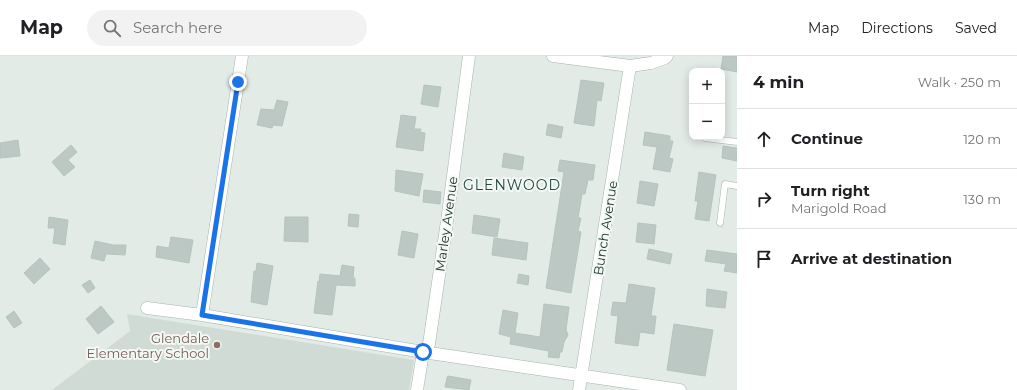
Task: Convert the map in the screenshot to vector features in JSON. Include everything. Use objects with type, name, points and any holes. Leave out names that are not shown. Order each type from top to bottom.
[{"type":"street","points":[[202,315],[242,56]]},
{"type":"street","name":"Marley Avenue","points":[[417,390],[423,352],[429,344],[469,56]]},
{"type":"street","points":[[553,56],[630,66],[651,63],[667,56]]},
{"type":"street","name":"Bunch Avenue","points":[[579,390],[630,66]]},
{"type":"street","points":[[147,308],[202,315],[423,352],[680,390]]},
{"type":"lane","points":[[721,140],[737,142]]},
{"type":"lane","points":[[720,223],[725,184],[737,186]]},
{"type":"shaded area","name":"Glendale Elementary School","points":[[127,314],[414,360],[409,390],[52,390],[130,331]]},
{"type":"building","points":[[723,56],[737,56],[737,72],[721,68]]},
{"type":"building","points":[[581,80],[604,83],[601,101],[597,100],[594,126],[574,123]]},
{"type":"building","points":[[424,85],[441,87],[438,107],[421,104]]},
{"type":"building","points":[[277,100],[288,102],[282,126],[273,125],[272,128],[257,125],[261,109],[274,110]]},
{"type":"building","points":[[401,115],[416,117],[414,129],[421,129],[420,132],[425,133],[423,151],[396,147]]},
{"type":"building","points":[[548,124],[563,127],[561,138],[546,135]]},
{"type":"building","points":[[645,132],[670,136],[670,141],[673,141],[669,158],[673,159],[670,172],[653,169],[657,147],[643,145]]},
{"type":"building","points":[[18,140],[20,156],[0,158],[0,143]]},
{"type":"building","points":[[71,145],[77,152],[68,160],[75,167],[64,176],[52,162]]},
{"type":"building","points":[[723,146],[737,148],[737,161],[722,158]]},
{"type":"building","points":[[504,153],[524,157],[522,170],[502,167]]},
{"type":"building","points":[[560,160],[595,165],[593,180],[588,180],[585,194],[582,194],[578,218],[581,218],[578,231],[581,232],[571,293],[546,288],[564,172],[558,171]]},
{"type":"building","points":[[396,170],[423,174],[419,196],[395,191]]},
{"type":"building","points":[[699,172],[716,175],[709,221],[695,219],[698,201],[695,201]]},
{"type":"building","points":[[640,181],[658,184],[654,206],[637,203]]},
{"type":"building","points":[[424,190],[441,192],[440,204],[423,202]]},
{"type":"building","points":[[349,214],[359,215],[358,227],[348,226]]},
{"type":"building","points":[[474,215],[500,219],[497,237],[472,233]]},
{"type":"building","points":[[49,217],[68,220],[65,245],[53,243],[55,228],[48,228]]},
{"type":"building","points":[[285,217],[308,217],[308,242],[284,241]]},
{"type":"building","points":[[638,223],[656,225],[654,244],[636,242]]},
{"type":"building","points":[[402,231],[418,234],[414,258],[398,255]]},
{"type":"building","points":[[171,237],[193,240],[189,263],[156,257],[157,246],[169,248]]},
{"type":"building","points":[[494,238],[528,243],[526,260],[492,255]]},
{"type":"building","points":[[95,241],[113,245],[126,245],[125,255],[106,254],[104,261],[91,258]]},
{"type":"building","points":[[649,249],[672,254],[670,264],[647,259]]},
{"type":"building","points":[[707,250],[737,254],[737,273],[724,271],[726,264],[705,261]]},
{"type":"building","points":[[40,258],[50,269],[34,284],[24,273]]},
{"type":"building","points":[[257,263],[273,266],[267,305],[251,302],[254,271],[256,271]]},
{"type":"building","points":[[342,265],[354,267],[353,278],[355,278],[355,286],[336,285],[332,315],[314,313],[320,274],[340,276]]},
{"type":"building","points":[[519,274],[529,276],[528,285],[517,283]]},
{"type":"building","points":[[90,280],[95,288],[88,293],[82,285]]},
{"type":"building","points":[[629,284],[655,288],[651,316],[656,316],[654,334],[640,332],[638,346],[615,343],[618,316],[611,315],[613,302],[626,303]]},
{"type":"building","points":[[707,289],[727,292],[725,308],[706,306]]},
{"type":"building","points":[[544,304],[569,307],[566,330],[568,335],[564,342],[562,352],[560,352],[559,358],[548,357],[549,351],[510,344],[511,337],[499,334],[503,310],[518,313],[515,333],[540,337]]},
{"type":"building","points":[[101,306],[114,322],[98,334],[86,319]]},
{"type":"building","points":[[14,311],[22,323],[14,328],[6,317]]},
{"type":"building","points":[[674,324],[713,330],[705,376],[667,370]]},
{"type":"building","points":[[448,376],[471,380],[469,390],[445,387]]},
{"type":"place","name":"Glendale Elementary School","points":[[217,345]]},
{"type":"district","name":"GLENWOOD","points":[[512,185]]},
{"type":"route","points":[[238,82],[202,315],[423,352]]}]
